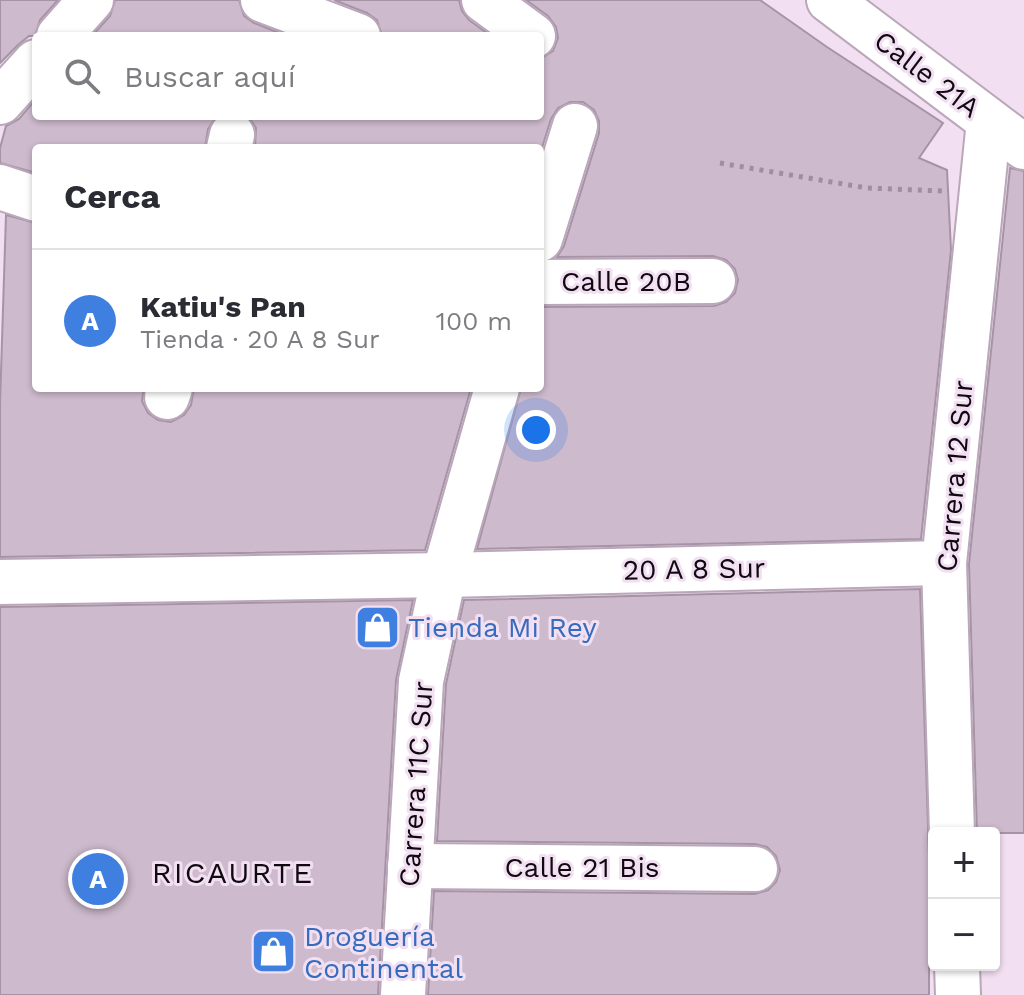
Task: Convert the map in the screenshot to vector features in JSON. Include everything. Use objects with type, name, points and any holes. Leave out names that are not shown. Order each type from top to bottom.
[{"type":"street","points":[[63,32],[91,0]]},
{"type":"street","points":[[263,0],[347,32]]},
{"type":"street","points":[[484,0],[528,32]]},
{"type":"street","name":"Calle 21A","points":[[829,0],[1024,147]]},
{"type":"street","points":[[0,102],[32,66]]},
{"type":"street","name":"Carrera 12 Sur","points":[[952,827],[944,563],[989,121]]},
{"type":"street","points":[[544,226],[575,126]]},
{"type":"street","points":[[0,187],[32,198]]},
{"type":"street","name":"Calle 20B","points":[[544,282],[713,281]]},
{"type":"street","points":[[444,575],[496,392]]},
{"type":"street","name":"20 A 8 Sur","points":[[0,582],[944,563]]},
{"type":"street","name":"Carrera 11C Sur","points":[[403,995],[421,681],[444,575]]},
{"type":"street","name":"Calle 21 Bis","points":[[410,866],[755,869]]},
{"type":"street","points":[[957,971],[958,995]]},
{"type":"path","points":[[720,163],[867,188],[983,192]]},
{"type":"building","points":[[0,0],[58,0],[40,20],[36,32],[32,32],[32,36],[0,63]]},
{"type":"building","points":[[115,0],[239,0],[244,16],[277,32],[96,32],[110,16]]},
{"type":"building","points":[[334,0],[459,0],[469,20],[486,32],[381,32],[377,20]]},
{"type":"building","points":[[526,0],[760,0],[943,123],[919,158],[947,170],[951,250],[921,539],[477,549],[520,392],[544,392],[544,307],[714,306],[726,302],[735,293],[738,280],[735,269],[726,260],[713,256],[557,257],[564,246],[599,133],[599,121],[594,110],[583,102],[570,102],[558,108],[543,144],[255,144],[256,128],[251,120],[544,120],[544,57],[553,51],[558,38],[556,27],[548,16]]},
{"type":"building","points":[[32,104],[32,120],[214,120],[208,129],[206,144],[32,144],[32,172],[0,163],[0,148],[6,126],[19,119]]},
{"type":"building","points":[[1010,168],[1024,171],[1024,833],[1000,833],[1000,827],[977,827],[969,564]]},
{"type":"building","points":[[6,215],[32,222],[32,392],[143,392],[142,401],[148,413],[158,420],[171,422],[184,415],[191,405],[193,392],[470,392],[425,550],[0,557],[0,403]]},
{"type":"building","points":[[920,589],[928,827],[929,995],[428,995],[434,891],[755,894],[768,890],[776,882],[780,870],[776,856],[767,847],[755,844],[437,841],[446,684],[464,600]]},
{"type":"building","points":[[413,600],[396,680],[378,995],[0,995],[0,607]]},
{"type":"place","name":"Tienda Mi Rey","points":[[377,627]]},
{"type":"place","name":"Katiu's Pan","points":[[98,879]]},
{"type":"place","name":"Droguería Continental","points":[[273,952]]},
{"type":"district","name":"RICAURTE","points":[[233,872]]}]
